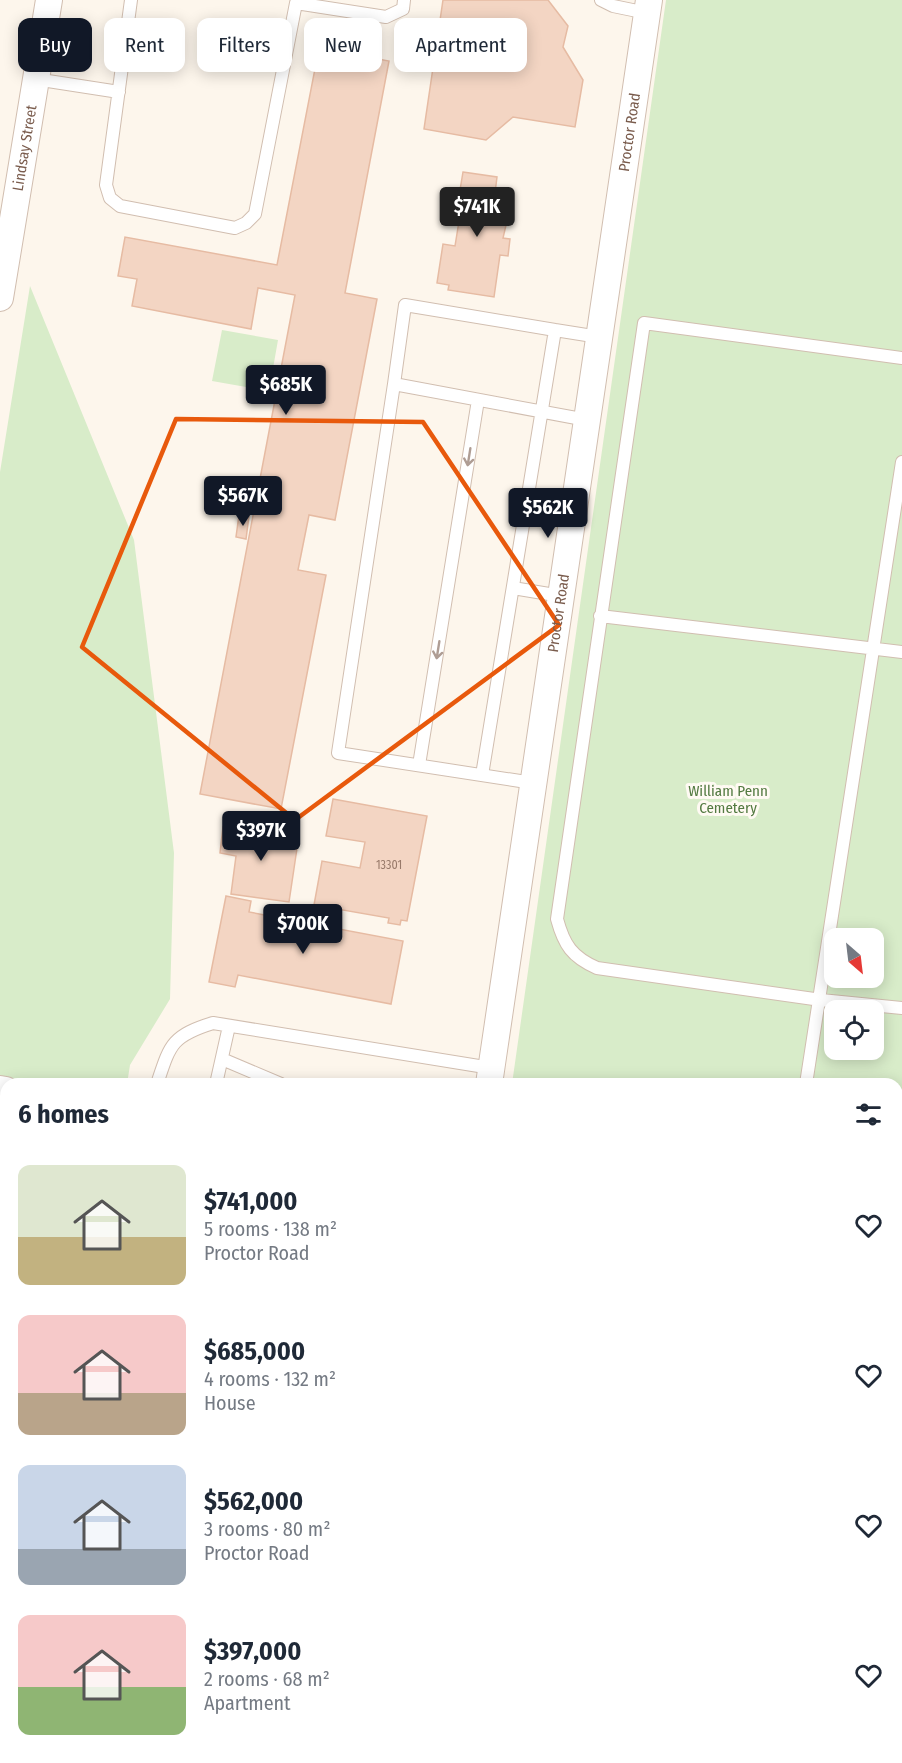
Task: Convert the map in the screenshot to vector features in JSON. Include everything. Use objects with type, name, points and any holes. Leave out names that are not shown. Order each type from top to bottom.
[{"type":"street","name":"Lindsay Street","points":[[0,298],[49,0]]},
{"type":"street","name":"Proctor Road","points":[[490,1076],[648,7]]},
{"type":"lane","points":[[131,0],[106,185],[110,198],[120,206],[235,228],[246,223],[255,214],[296,1],[386,17],[403,9],[404,0]]},
{"type":"lane","points":[[602,0],[613,6],[648,7]]},
{"type":"lane","points":[[35,79],[118,92]]},
{"type":"lane","points":[[533,783],[338,753],[405,305],[599,337]]},
{"type":"lane","points":[[902,358],[644,323],[558,919],[566,945],[581,961],[597,968],[821,1000],[902,1008]]},
{"type":"lane","points":[[482,775],[555,330]]},
{"type":"lane","points":[[394,384],[587,420]]},
{"type":"lane","points":[[419,765],[478,400]]},
{"type":"lane","points":[[807,1078],[821,1000],[902,462]]},
{"type":"lane","points":[[513,588],[561,596]]},
{"type":"lane","points":[[600,616],[902,652]]},
{"type":"lane","points":[[159,1078],[169,1048],[188,1031],[213,1023],[490,1076]]},
{"type":"lane","points":[[217,1078],[229,1026]]},
{"type":"lane","points":[[222,1059],[267,1078]]},
{"type":"highlighted area","points":[[176,419],[423,422],[559,625],[295,820],[82,647]]},
{"type":"green space","name":"William Penn Cemetery","points":[[666,0],[902,0],[902,1078],[513,1078]]},
{"type":"green space","points":[[30,286],[134,540],[174,853],[170,999],[130,1065],[128,1078],[0,1078],[0,472]]},
{"type":"green space","points":[[222,330],[278,340],[269,391],[212,381]]},
{"type":"building","points":[[443,0],[548,0],[568,26],[563,47],[583,80],[575,127],[513,117],[486,140],[424,129],[432,72],[527,72],[527,18],[440,18]]},
{"type":"building","points":[[382,60],[389,61],[345,293],[377,299],[335,520],[309,515],[298,570],[326,575],[281,809],[200,794],[295,295],[258,288],[251,329],[132,306],[137,279],[118,276],[125,237],[277,265],[314,72],[382,72]]},
{"type":"building","points":[[463,172],[497,177],[495,193],[513,195],[503,238],[510,239],[508,256],[500,255],[494,297],[448,290],[449,285],[437,283],[443,244],[455,246],[460,215],[456,214]]},
{"type":"building","points":[[239,515],[249,516],[246,539],[236,537]]},
{"type":"building","points":[[333,799],[427,816],[407,921],[401,920],[400,925],[388,923],[389,918],[314,905],[322,861],[360,868],[365,842],[326,836]]},
{"type":"building","points":[[223,827],[299,835],[289,902],[231,894],[236,856],[220,853]]},
{"type":"building","points":[[226,896],[251,901],[249,912],[403,941],[391,1004],[238,975],[235,987],[209,982]]}]
